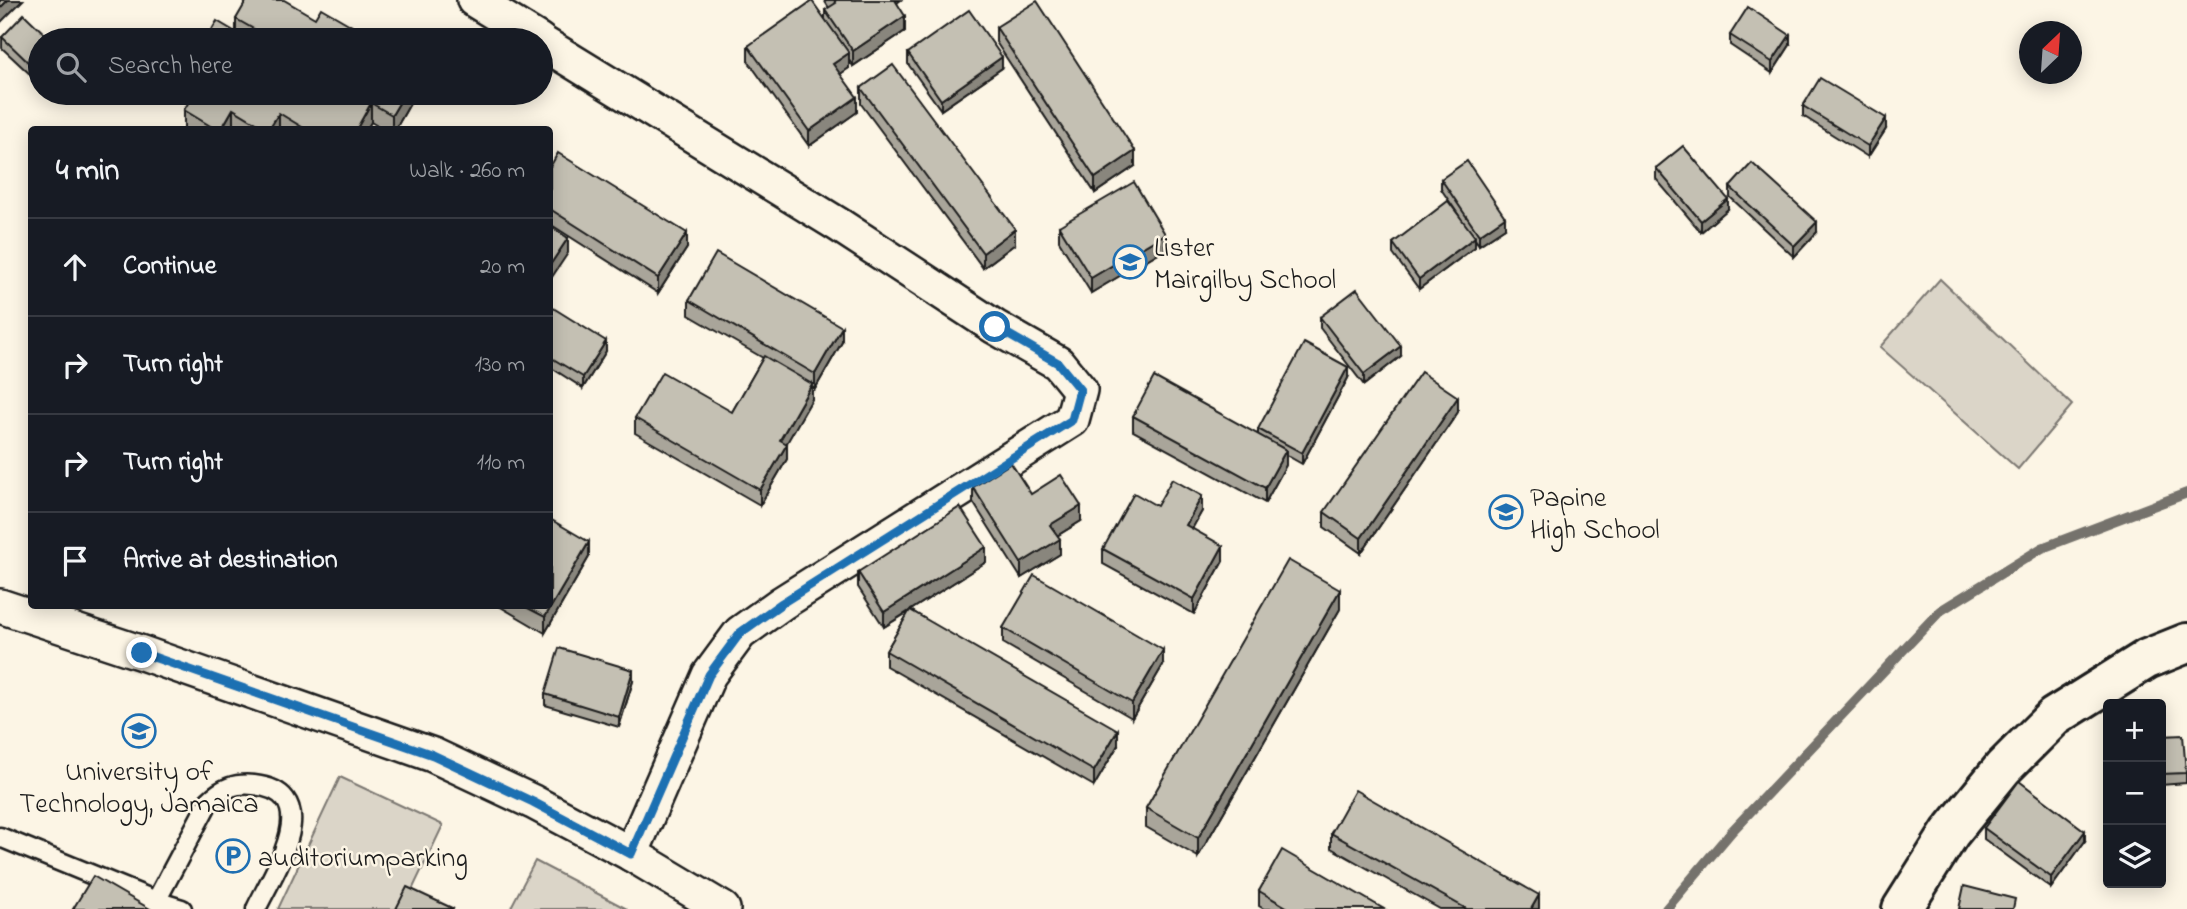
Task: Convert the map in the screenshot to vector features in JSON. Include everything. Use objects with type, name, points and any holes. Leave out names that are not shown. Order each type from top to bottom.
[{"type":"main road","points":[[1902,909],[1950,833],[2003,768],[2054,717],[2147,659],[2187,643]]},
{"type":"street","points":[[474,0],[519,28]]},
{"type":"street","points":[[553,49],[838,225],[995,327],[1058,363],[1080,390],[1072,420],[782,603],[740,633],[709,675],[631,854]]},
{"type":"street","points":[[0,606],[155,657],[433,755],[533,802],[631,854],[723,909]]},
{"type":"lane","points":[[156,901],[209,801],[219,791],[234,785],[255,785],[271,790],[285,800],[292,814],[290,836],[256,909]]},
{"type":"lane","points":[[0,837],[156,901],[182,909]]},
{"type":"shaded area","points":[[1940,279],[2072,405],[2018,469],[1880,347]]},
{"type":"shaded area","points":[[340,777],[443,825],[403,909],[278,909]]},
{"type":"shaded area","points":[[535,861],[627,909],[510,909]]},
{"type":"building","points":[[0,0],[8,0],[0,8]]},
{"type":"building","points":[[247,0],[284,0],[315,18],[321,8],[356,28],[252,28],[236,19]]},
{"type":"building","points":[[834,0],[895,0],[905,16],[853,51],[825,10],[836,3]]},
{"type":"building","points":[[812,1],[849,53],[833,64],[857,97],[809,131],[748,46]]},
{"type":"building","points":[[1037,1],[1135,151],[1095,178],[996,27]]},
{"type":"building","points":[[1748,7],[1790,35],[1772,62],[1730,35]]},
{"type":"building","points":[[969,10],[1002,57],[941,100],[908,53]]},
{"type":"building","points":[[24,14],[39,28],[28,28],[28,62],[2,37]]},
{"type":"building","points":[[217,21],[229,28],[213,28]]},
{"type":"building","points":[[893,65],[1015,229],[983,253],[861,88]]},
{"type":"building","points":[[1820,78],[1886,118],[1868,146],[1803,106]]},
{"type":"building","points":[[187,105],[370,105],[358,126],[300,126],[279,113],[271,126],[261,126],[233,109],[223,126],[210,126],[184,110]]},
{"type":"building","points":[[374,105],[398,105],[392,115]]},
{"type":"building","points":[[1683,146],[1728,199],[1701,221],[1656,168]]},
{"type":"building","points":[[558,153],[687,233],[658,278],[553,211],[553,162]]},
{"type":"building","points":[[1467,161],[1505,217],[1479,235],[1441,179]]},
{"type":"building","points":[[1752,163],[1817,222],[1794,246],[1730,187]]},
{"type":"building","points":[[1134,182],[1165,234],[1091,278],[1059,226]]},
{"type":"building","points":[[1448,201],[1475,237],[1419,279],[1393,243]]},
{"type":"building","points":[[553,228],[568,238],[553,260]]},
{"type":"building","points":[[716,253],[842,327],[815,374],[689,300]]},
{"type":"building","points":[[1357,289],[1401,346],[1364,374],[1320,317]]},
{"type":"building","points":[[553,308],[606,341],[583,377],[553,359]]},
{"type":"building","points":[[1304,343],[1348,367],[1302,453],[1258,429]]},
{"type":"building","points":[[764,356],[812,384],[780,440],[787,444],[760,490],[635,418],[662,372],[732,412]]},
{"type":"building","points":[[1421,372],[1458,397],[1361,538],[1324,512]]},
{"type":"building","points":[[1154,377],[1286,450],[1265,488],[1133,416]]},
{"type":"building","points":[[1011,463],[1031,494],[1061,475],[1081,506],[1050,525],[1060,539],[1021,563],[973,487]]},
{"type":"building","points":[[1172,479],[1202,496],[1186,525],[1223,546],[1194,599],[1103,549],[1134,493],[1157,506]]},
{"type":"building","points":[[960,507],[986,547],[884,612],[858,572]]},
{"type":"building","points":[[553,521],[589,542],[553,603]]},
{"type":"building","points":[[1288,560],[1340,590],[1198,838],[1146,808]]},
{"type":"building","points":[[1034,575],[1163,650],[1132,703],[1003,628]]},
{"type":"building","points":[[530,609],[550,609],[545,617]]},
{"type":"building","points":[[910,610],[1118,730],[1094,771],[886,651]]},
{"type":"building","points":[[559,648],[633,670],[619,717],[545,694]]},
{"type":"building","points":[[2183,735],[2186,773],[2166,774],[2166,736]]},
{"type":"building","points":[[2019,781],[2085,831],[2051,877],[1984,828]]},
{"type":"building","points":[[1355,790],[1539,895],[1531,909],[1467,909],[1331,833]]},
{"type":"building","points":[[1282,850],[1384,909],[1290,909],[1259,891]]},
{"type":"building","points":[[93,876],[150,909],[73,909]]},
{"type":"building","points":[[1964,886],[2015,899],[2013,909],[1959,909]]},
{"type":"building","points":[[407,887],[454,909],[396,909]]},
{"type":"waterway","points":[[1666,909],[1732,831],[1940,611],[2042,548],[2187,493]]},
{"type":"place","name":"Lister Mairgilby School","points":[[1130,262]]},
{"type":"place","name":"Papine High School","points":[[1506,512]]},
{"type":"place","name":"University of Technology, Jamaica","points":[[139,731]]},
{"type":"place","name":"auditoriumparking","points":[[233,856]]},
{"type":"route","points":[[142,653],[433,755],[533,802],[631,854],[709,675],[740,633],[782,603],[1072,420],[1080,390],[1058,363],[995,327]]}]
